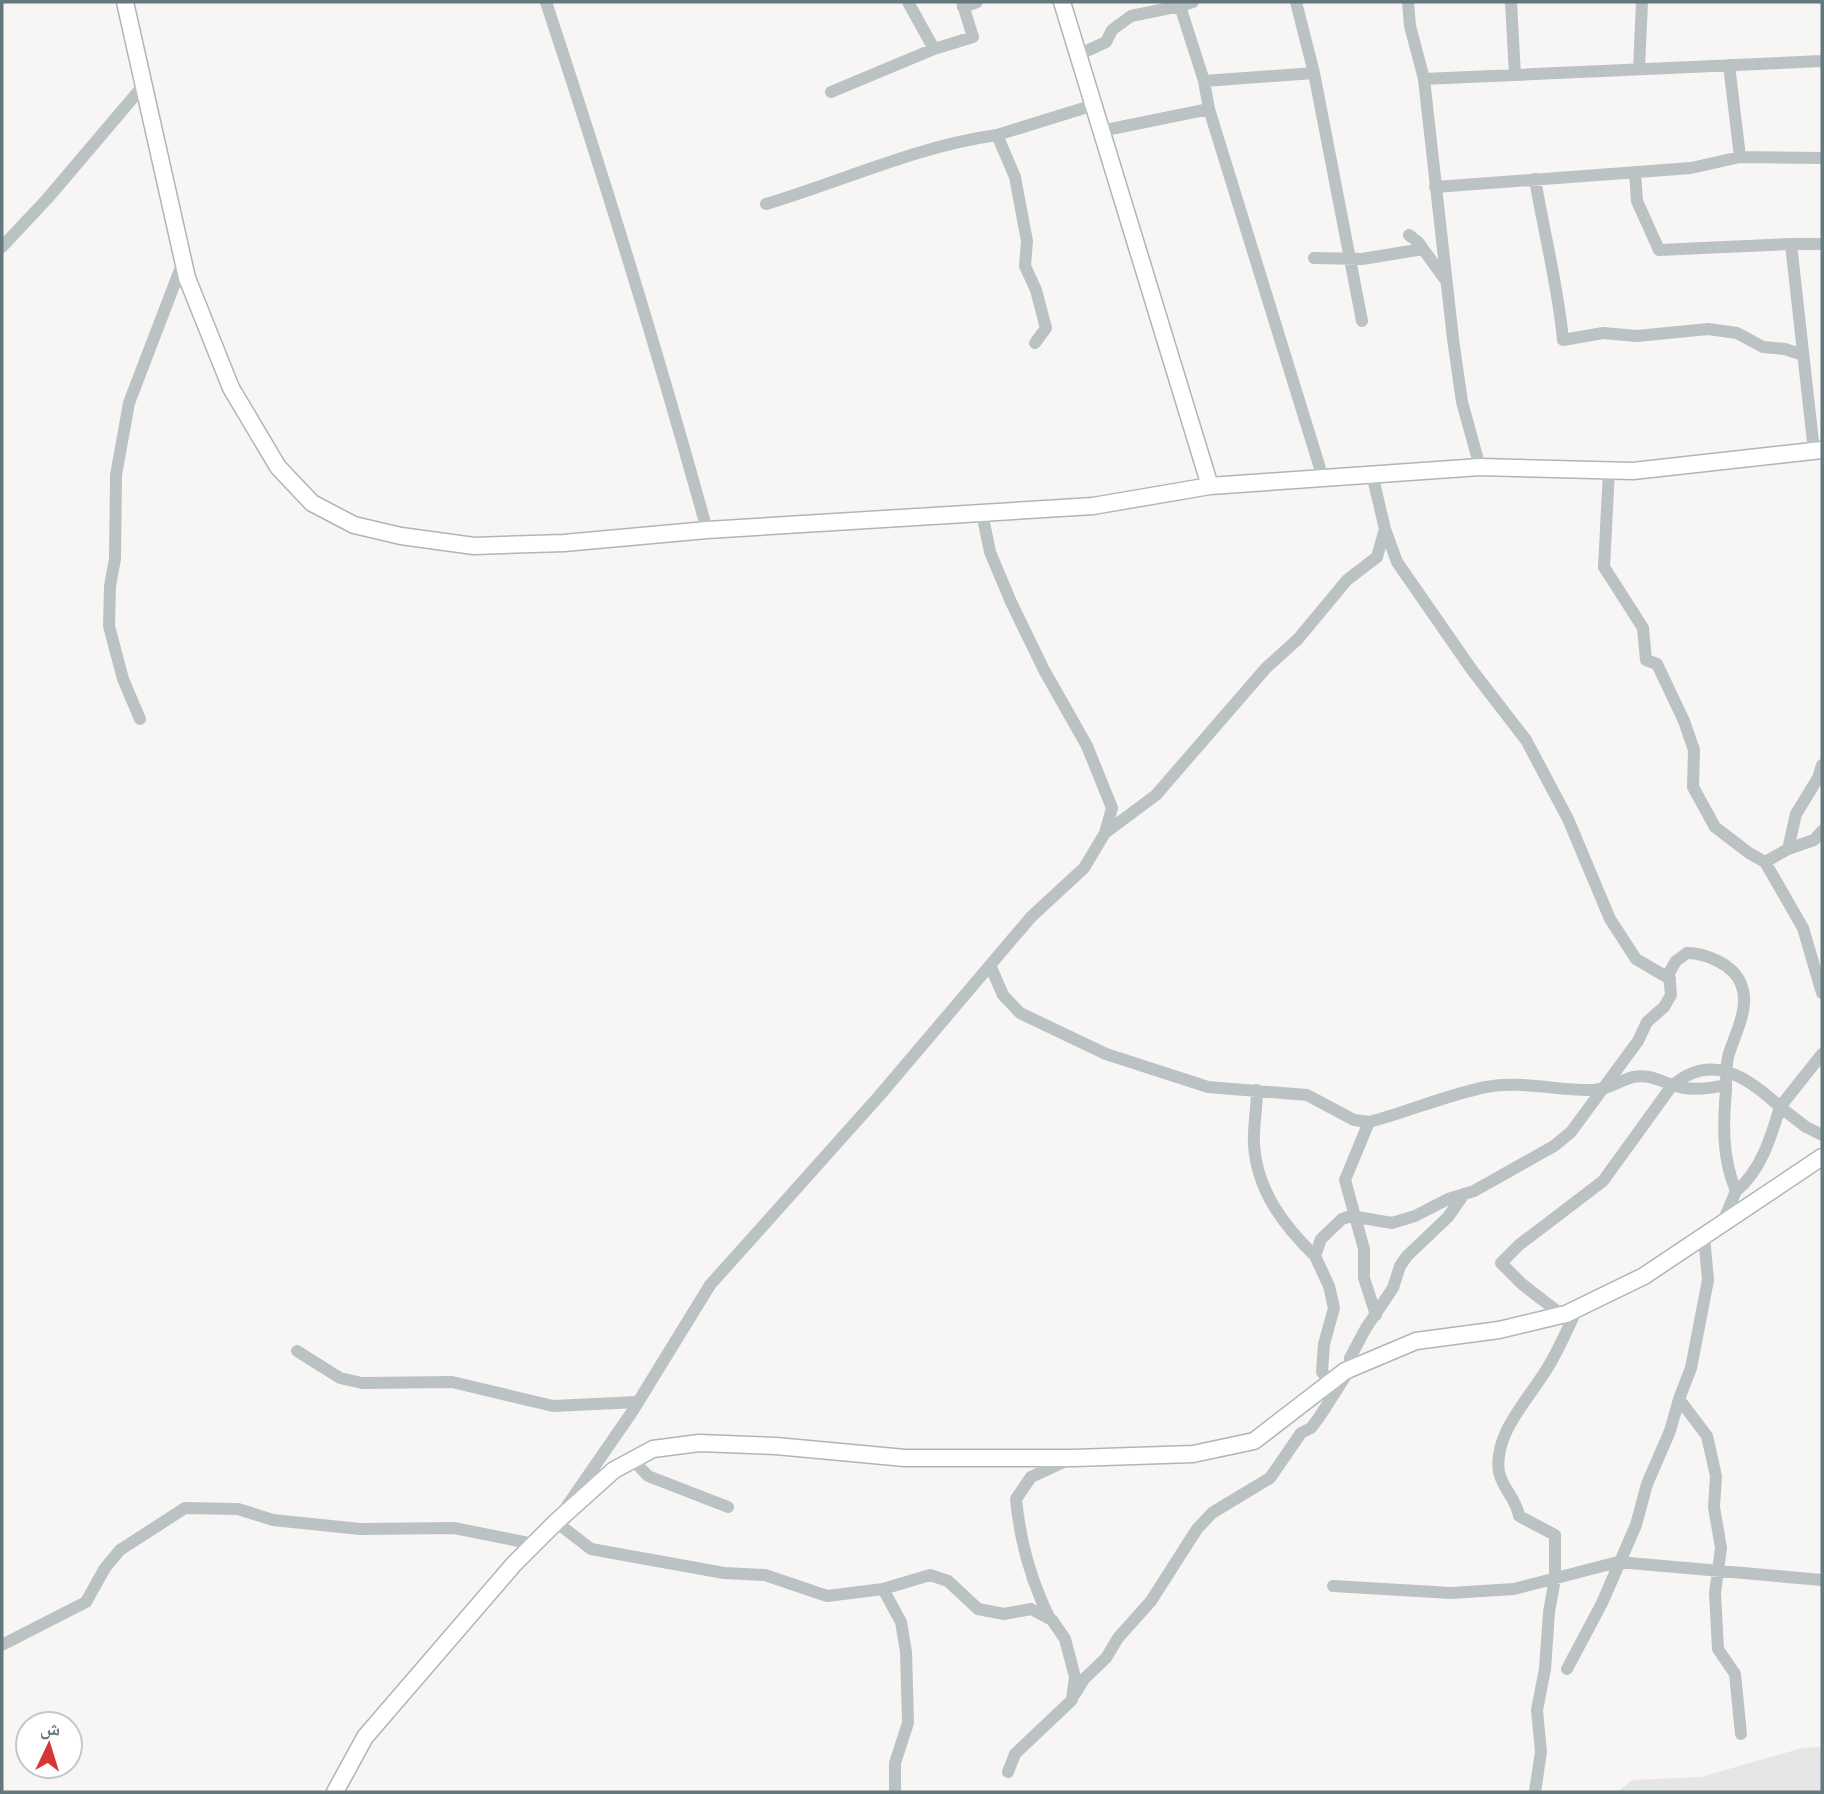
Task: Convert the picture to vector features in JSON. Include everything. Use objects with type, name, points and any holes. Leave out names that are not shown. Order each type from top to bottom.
[{"type":"street","points":[[125,2],[187,278],[231,388],[278,467],[312,503],[354,524],[401,536],[474,546],[564,543],[707,530],[1093,506],[1210,486],[1372,474],[1479,467],[1633,471],[1818,451],[1803,355],[1791,244]]},
{"type":"street","points":[[546,2],[612,203],[707,530]]},
{"type":"street","points":[[908,2],[934,49]]},
{"type":"street","points":[[831,92],[934,49],[973,37],[963,4],[977,2]]},
{"type":"street","points":[[1062,2],[1210,486]]},
{"type":"street","points":[[1078,55],[1106,42],[1112,30],[1131,16],[1154,7],[1180,6],[1193,2]]},
{"type":"street","points":[[1296,2],[1314,73],[1362,321]]},
{"type":"street","points":[[1408,2],[1410,26],[1424,79],[1462,402],[1479,467]]},
{"type":"street","points":[[1511,2],[1515,75]]},
{"type":"street","points":[[1639,69],[1642,2]]},
{"type":"street","points":[[1180,6],[1205,84]]},
{"type":"street","points":[[1424,79],[1822,61]]},
{"type":"street","points":[[1728,65],[1741,157]]},
{"type":"street","points":[[1314,73],[1203,80],[1209,109],[1323,478]]},
{"type":"street","points":[[2,247],[47,199],[143,86]]},
{"type":"street","points":[[766,205],[826,187],[877,166],[971,138],[997,135],[1094,105]]},
{"type":"street","points":[[1101,131],[1209,109]]},
{"type":"street","points":[[997,135],[1015,177],[1027,241],[1025,266],[1036,290],[1046,328],[1035,343]]},
{"type":"street","points":[[1435,187],[1691,168],[1741,157],[1822,158]]},
{"type":"street","points":[[1634,172],[1637,201],[1659,250],[1822,244]]},
{"type":"street","points":[[1535,179],[1545,241],[1560,302],[1563,340],[1603,333],[1637,336],[1708,328],[1737,333],[1763,347],[1785,349],[1803,355]]},
{"type":"street","points":[[1409,235],[1447,282]]},
{"type":"street","points":[[1314,258],[1351,259],[1404,254],[1423,249]]},
{"type":"street","points":[[140,719],[123,679],[109,626],[110,586],[115,559],[116,475],[129,404],[183,262]]},
{"type":"street","points":[[1609,470],[1604,567],[1643,628],[1646,660],[1657,664],[1684,721],[1693,750],[1693,787],[1715,827],[1765,862],[1803,928],[1822,993]]},
{"type":"street","points":[[1372,474],[1385,529],[1397,562],[1472,670],[1526,740],[1568,819],[1610,919],[1636,959],[1670,979]]},
{"type":"street","points":[[556,1522],[638,1402],[710,1285],[880,1095],[1031,917],[1084,868],[1105,833],[1112,808],[1087,746],[1044,670],[1011,602],[990,552],[982,513]]},
{"type":"street","points":[[1105,833],[1156,796],[1266,668],[1298,639],[1347,580],[1377,557],[1385,529]]},
{"type":"street","points":[[1788,849],[1796,814],[1818,778],[1822,765]]},
{"type":"street","points":[[1765,862],[1788,849],[1819,839]]},
{"type":"street","points":[[1315,1256],[1321,1239],[1342,1219],[1355,1216],[1392,1223],[1415,1216],[1474,1191],[1554,1146],[1571,1132],[1638,1041],[1647,1023],[1664,1007],[1671,995],[1670,972],[1676,961],[1687,953],[1710,957],[1733,971],[1742,985],[1743,1009],[1728,1058],[1723,1139],[1729,1172],[1736,1191]]},
{"type":"street","points":[[990,965],[1003,995],[1020,1013],[1105,1054],[1208,1087],[1307,1095],[1354,1120],[1368,1122],[1410,1111],[1444,1097],[1488,1087],[1595,1090],[1633,1077],[1654,1077],[1685,1088],[1711,1089],[1726,1085]]},
{"type":"street","points":[[1722,1224],[1736,1191],[1746,1183],[1768,1145],[1780,1107],[1822,1054]]},
{"type":"street","points":[[1569,1312],[1522,1284],[1501,1264],[1519,1245],[1604,1181],[1673,1085],[1683,1076],[1727,1070],[1738,1075],[1806,1127],[1822,1135]]},
{"type":"street","points":[[1257,1090],[1254,1144],[1260,1176],[1274,1208],[1292,1234],[1315,1256],[1329,1286],[1334,1308],[1324,1344],[1322,1372],[1331,1382]]},
{"type":"street","points":[[1368,1122],[1345,1180],[1364,1249],[1364,1278],[1376,1315]]},
{"type":"street","points":[[335,1792],[365,1737],[514,1564],[614,1470],[653,1449],[699,1443],[776,1446],[905,1458],[1074,1458],[1193,1454],[1254,1441],[1350,1369],[1416,1341],[1499,1330],[1569,1312],[1644,1276],[1822,1157]]},
{"type":"street","points":[[1008,1772],[1015,1754],[1072,1700],[1084,1679],[1106,1658],[1118,1638],[1151,1601],[1197,1529],[1212,1513],[1270,1478],[1301,1433],[1311,1428],[1350,1369],[1350,1358],[1393,1288],[1400,1266],[1448,1217],[1464,1194]]},
{"type":"street","points":[[1567,1669],[1602,1603],[1636,1525],[1647,1484],[1670,1431],[1691,1368],[1708,1280],[1704,1236]]},
{"type":"street","points":[[1535,1792],[1541,1752],[1537,1710],[1545,1669],[1549,1612],[1555,1579],[1555,1535],[1519,1516],[1499,1474],[1500,1452],[1501,1442],[1548,1367],[1569,1312]]},
{"type":"street","points":[[297,1351],[340,1378],[362,1383],[452,1382],[553,1406],[638,1402]]},
{"type":"street","points":[[1679,1399],[1707,1436],[1716,1476],[1714,1507],[1721,1548],[1715,1593],[1718,1649],[1735,1674],[1741,1734]]},
{"type":"street","points":[[1072,1700],[1075,1677],[1065,1640],[1050,1619],[1036,1591],[1018,1525],[1016,1499],[1031,1477],[1074,1458]]},
{"type":"street","points":[[632,1459],[648,1476],[728,1507]]},
{"type":"street","points":[[2,1645],[86,1602],[105,1568],[120,1550],[185,1508],[238,1509],[272,1520],[360,1529],[454,1528],[534,1544]]},
{"type":"street","points":[[556,1522],[591,1549],[724,1573],[765,1575],[827,1596],[883,1589],[930,1575],[948,1581],[978,1609],[1004,1614],[1031,1609],[1050,1619]]},
{"type":"street","points":[[1333,1586],[1451,1593],[1514,1589],[1618,1562],[1822,1580]]},
{"type":"street","points":[[883,1589],[901,1622],[906,1652],[908,1723],[895,1763],[895,1792]]},
{"type":"shaded area","points":[[1822,1747],[1822,1792],[1617,1792],[1632,1780],[1701,1777],[1802,1748]]}]
